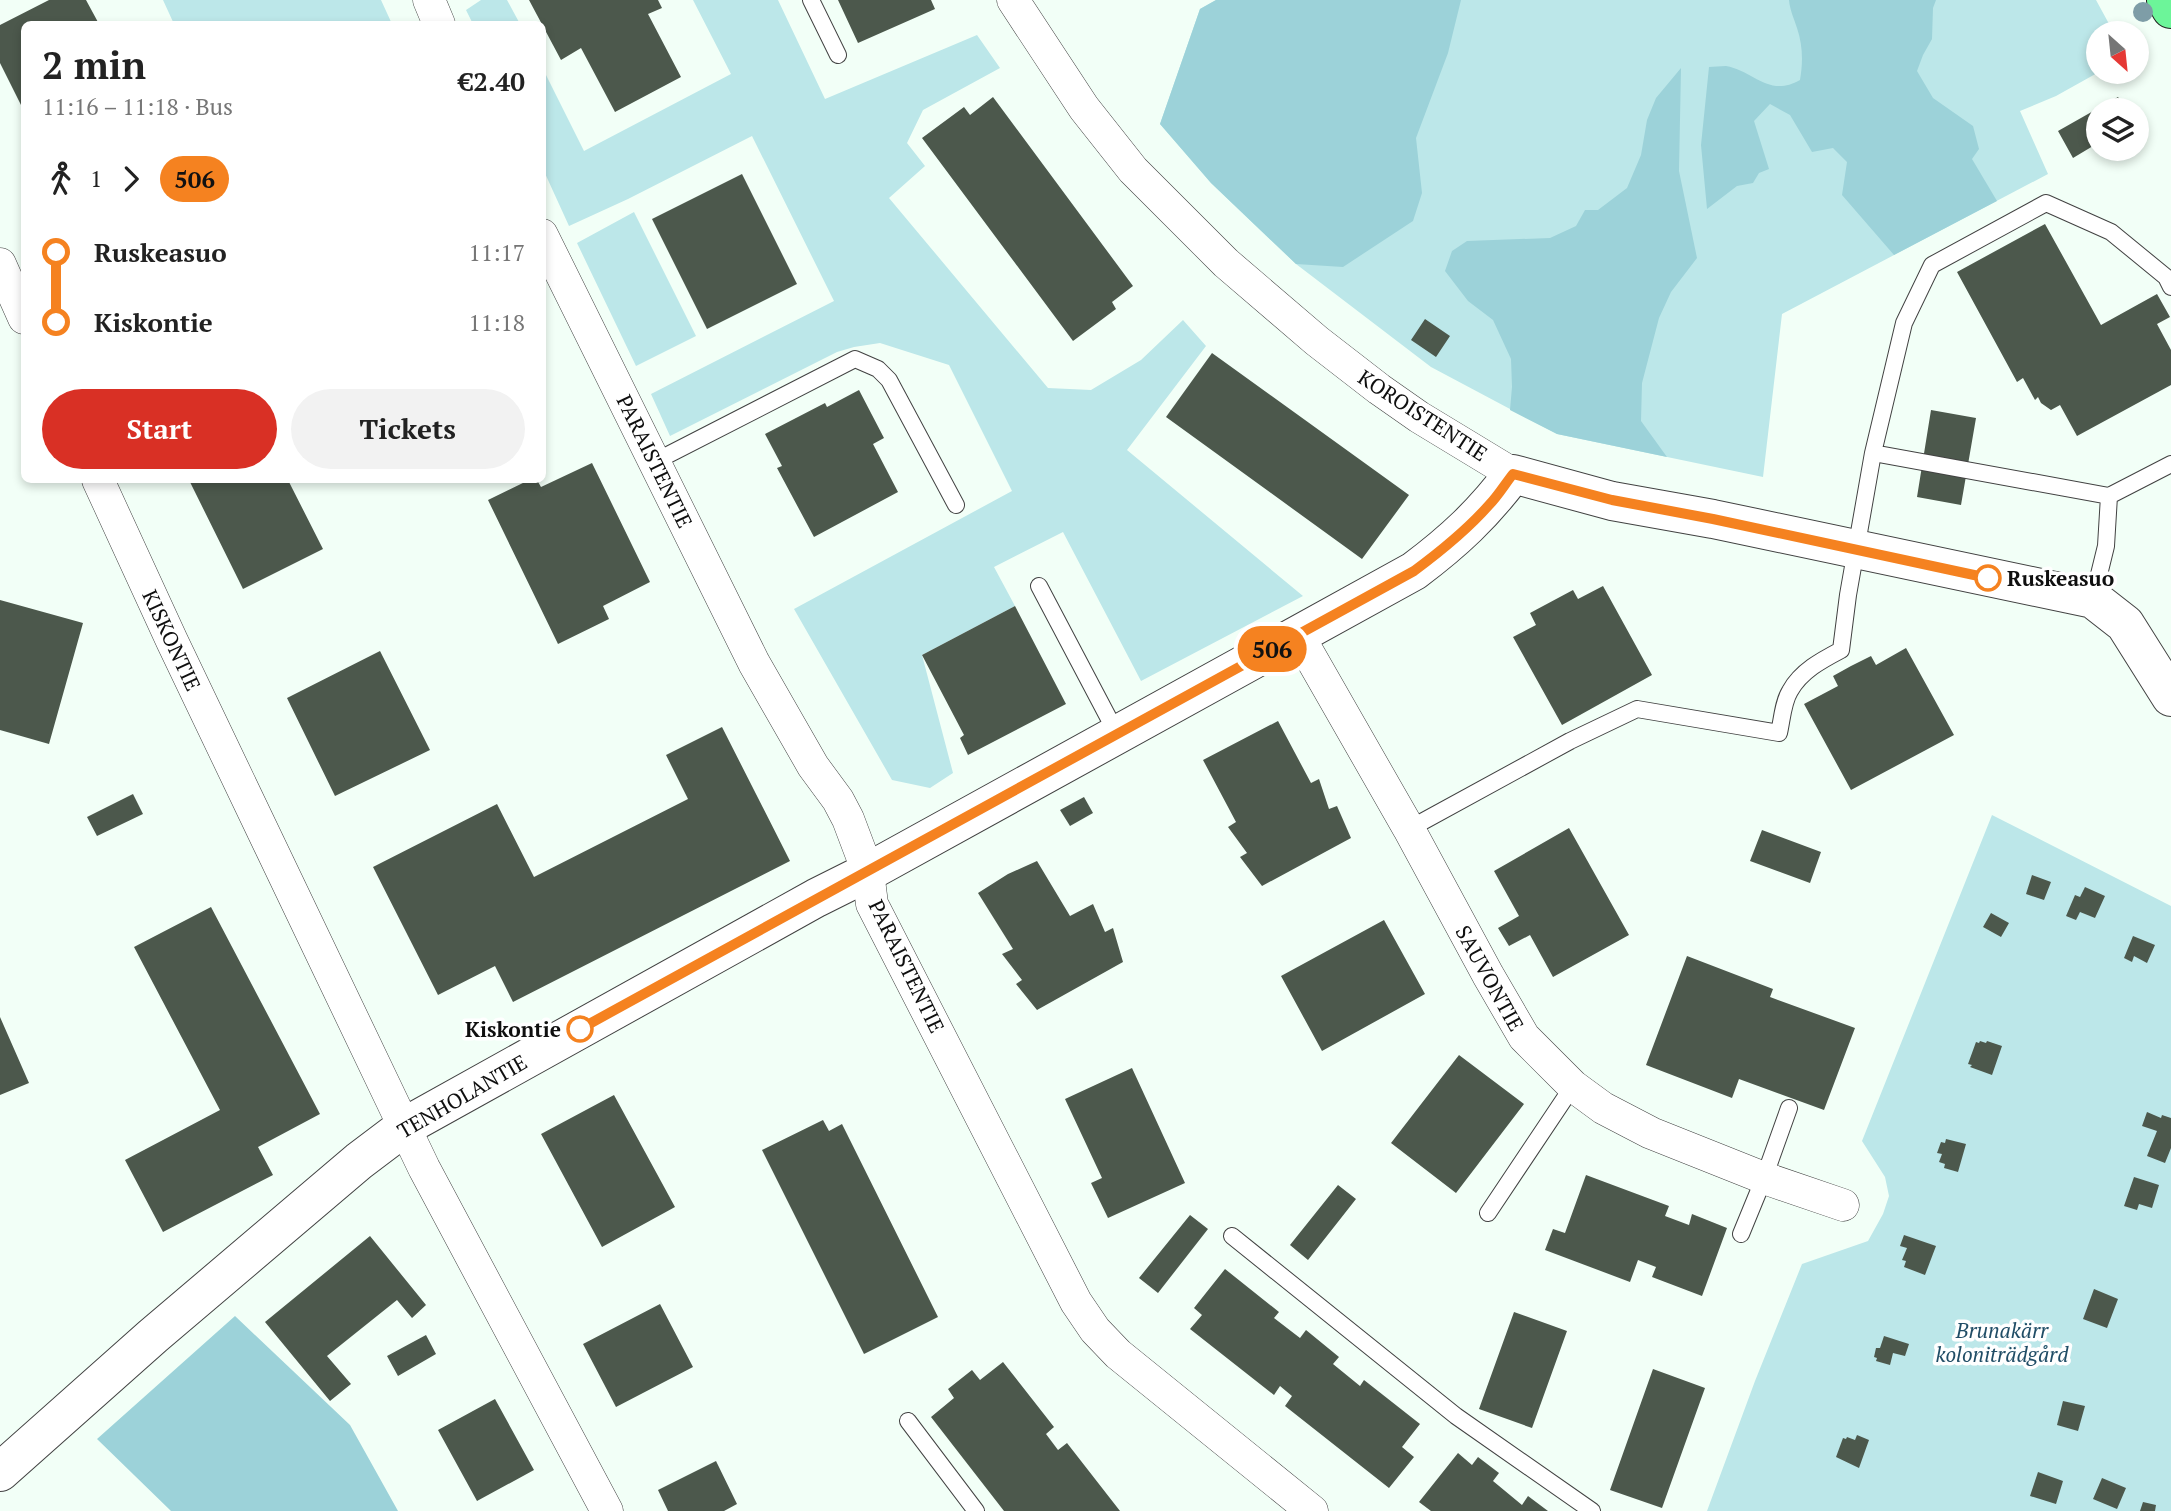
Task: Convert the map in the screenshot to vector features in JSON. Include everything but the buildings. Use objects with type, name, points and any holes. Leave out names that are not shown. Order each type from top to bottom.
[{"type":"main road","points":[[2166,0],[2171,9]]},
{"type":"street","points":[[429,0],[438,21]]},
{"type":"street","name":"KOROISTENTIE","points":[[1013,0],[1084,108],[1133,170],[1226,263],[1317,341],[1379,389],[1419,417],[1513,474],[1612,500],[2094,599],[2125,624],[2166,678]]},
{"type":"street","name":"PARAISTENTIE","points":[[546,243],[754,663],[813,766],[844,809],[868,872],[872,904],[1076,1302],[1095,1330],[1118,1354],[1311,1511]]},
{"type":"street","points":[[0,264],[21,311]]},
{"type":"street","name":"TENHOLANTIE","points":[[0,1472],[153,1336],[348,1170],[404,1127],[1414,571],[1468,527],[1490,505],[1513,474]]},
{"type":"street","name":"KISKONTIE","points":[[99,483],[424,1168],[607,1511]]},
{"type":"street","name":"SAUVONTIE","points":[[1298,635],[1524,1037],[1573,1086],[1603,1108],[1651,1133],[1765,1178],[1843,1205]]},
{"type":"lane","points":[[811,0],[838,55]]},
{"type":"lane","points":[[1409,829],[1570,741],[1637,709],[1779,733],[1788,692],[1799,678],[1819,662],[1841,650],[1873,453],[1904,323],[1932,265],[2046,203],[2111,232],[2166,277],[2171,287]]},
{"type":"lane","points":[[656,461],[855,359],[878,369],[889,380],[956,505]]},
{"type":"lane","points":[[1873,453],[2109,496],[2171,464]]},
{"type":"lane","points":[[2094,599],[2106,546],[2109,496]]},
{"type":"lane","points":[[1040,586],[1117,734]]},
{"type":"lane","points":[[1488,1213],[1573,1086]]},
{"type":"lane","points":[[1741,1234],[1765,1178],[1789,1108]]},
{"type":"lane","points":[[1232,1236],[1456,1416],[1592,1511]]},
{"type":"lane","points":[[908,1421],[976,1511]]},
{"type":"green space","points":[[163,0],[381,0],[391,21],[173,21]]},
{"type":"green space","points":[[481,0],[507,0],[518,21],[472,21],[466,10]]},
{"type":"green space","points":[[693,0],[778,0],[825,99],[977,35],[1000,68],[923,110],[907,143],[925,166],[889,198],[1048,388],[1091,390],[1141,360],[1183,320],[1206,346],[1127,450],[1303,596],[1141,681],[1063,532],[994,567],[1015,606],[922,655],[953,773],[930,788],[892,780],[794,609],[1012,491],[949,365],[880,343],[854,347],[837,352],[670,436],[651,394],[834,301],[752,136],[569,226],[546,176],[546,75],[584,151],[731,74]]},
{"type":"green space","points":[[1216,0],[2096,0],[2107,21],[2086,21],[2086,79],[2020,111],[2048,174],[1782,314],[1763,477],[1557,434],[1431,367],[1296,264],[1211,183],[1160,124],[1200,9]]},
{"type":"green space","points":[[634,212],[696,336],[636,366],[577,243]]},
{"type":"green space","name":"Brunakärr koloniträdgård","points":[[1992,815],[2171,906],[2171,1511],[1707,1511],[1802,1264],[1868,1241],[1883,1214],[1889,1196],[1885,1177],[1862,1141]]},
{"type":"shaded area","points":[[1216,0],[1461,0],[1448,53],[1416,138],[1422,193],[1413,221],[1343,267],[1296,264],[1211,183],[1160,124],[1200,9]]},
{"type":"shaded area","points":[[1789,0],[1936,0],[1933,8],[1932,39],[1917,71],[1933,98],[1973,126],[1979,149],[1972,159],[1997,201],[1894,255],[1842,195],[1847,162],[1833,148],[1812,152],[1790,115],[1770,104],[1754,121],[1769,169],[1759,173],[1753,183],[1737,186],[1707,209],[1701,145],[1709,67],[1726,66],[1770,85],[1789,85],[1800,80],[1801,48]]},
{"type":"shaded area","points":[[1681,68],[1679,171],[1697,258],[1671,292],[1659,318],[1642,383],[1641,421],[1667,457],[1557,434],[1510,410],[1511,359],[1493,320],[1468,301],[1445,271],[1452,251],[1467,241],[1550,238],[1576,226],[1585,210],[1598,210],[1627,188],[1641,155],[1647,120],[1656,98]]},
{"type":"shaded area","points":[[235,1316],[350,1425],[398,1511],[171,1511],[97,1439]]},
{"type":"bus line","name":"506","points":[[580,1029],[1414,571],[1468,527],[1490,505],[1513,474],[1612,500],[1988,578]]},
{"type":"place","name":"Ruskeasuo","points":[[1988,578]]},
{"type":"place","name":"Kiskontie","points":[[580,1029]]}]
